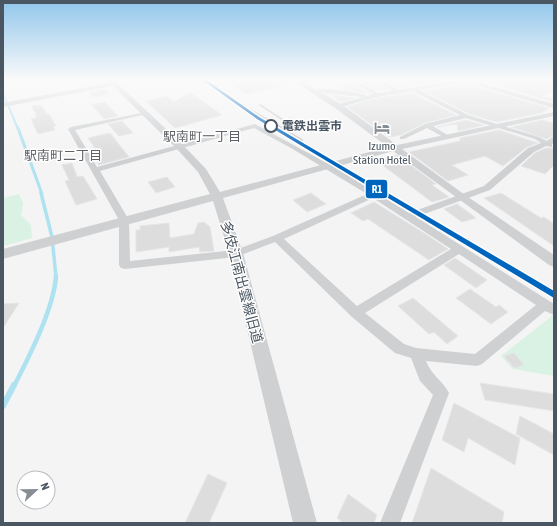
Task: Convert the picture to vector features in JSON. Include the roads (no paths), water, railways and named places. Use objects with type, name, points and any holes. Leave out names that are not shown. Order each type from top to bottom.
[{"type":"street","name":"多伎江南出雲線旧道","points":[[135,104],[180,147],[202,171],[217,196],[236,253],[305,523]]},
{"type":"street","points":[[334,104],[554,262]]},
{"type":"street","points":[[338,106],[347,104]]},
{"type":"street","points":[[442,104],[466,116],[537,138],[554,148]]},
{"type":"street","points":[[145,113],[71,129],[124,220],[124,265],[236,253],[277,238],[373,195]]},
{"type":"street","points":[[3,254],[124,220],[395,148],[552,115]]},
{"type":"street","points":[[402,138],[427,125],[466,116]]},
{"type":"street","points":[[427,125],[448,136]]},
{"type":"street","points":[[96,170],[255,126],[286,142],[326,166],[549,307],[477,360],[416,354],[400,349],[356,312],[277,238]]},
{"type":"street","points":[[407,217],[461,196],[487,188],[531,150],[552,141],[554,138]]},
{"type":"street","points":[[356,312],[458,250]]},
{"type":"street","points":[[390,523],[441,393],[425,376],[416,354]]},
{"type":"waterway","points":[[7,104],[18,129]]},
{"type":"waterway","points":[[18,128],[42,194]]},
{"type":"waterway","points":[[41,193],[52,237],[56,276]]},
{"type":"waterway","points":[[14,386],[46,317],[51,303],[56,276]]},
{"type":"waterway","points":[[3,406],[14,385]]},
{"type":"railway","points":[[240,104],[284,129]]},
{"type":"railway","points":[[260,105],[294,127]]},
{"type":"railway","points":[[290,118],[302,126]]},
{"type":"railway","points":[[282,128],[302,140]]},
{"type":"place","name":"電鉄出雲市","points":[[271,126]]},
{"type":"place","name":"Izumo Station Hotel","points":[[382,128]]},
{"type":"district","name":"駅南町一丁目","points":[[202,136]]},
{"type":"district","name":"駅南町二丁目","points":[[63,155]]}]
